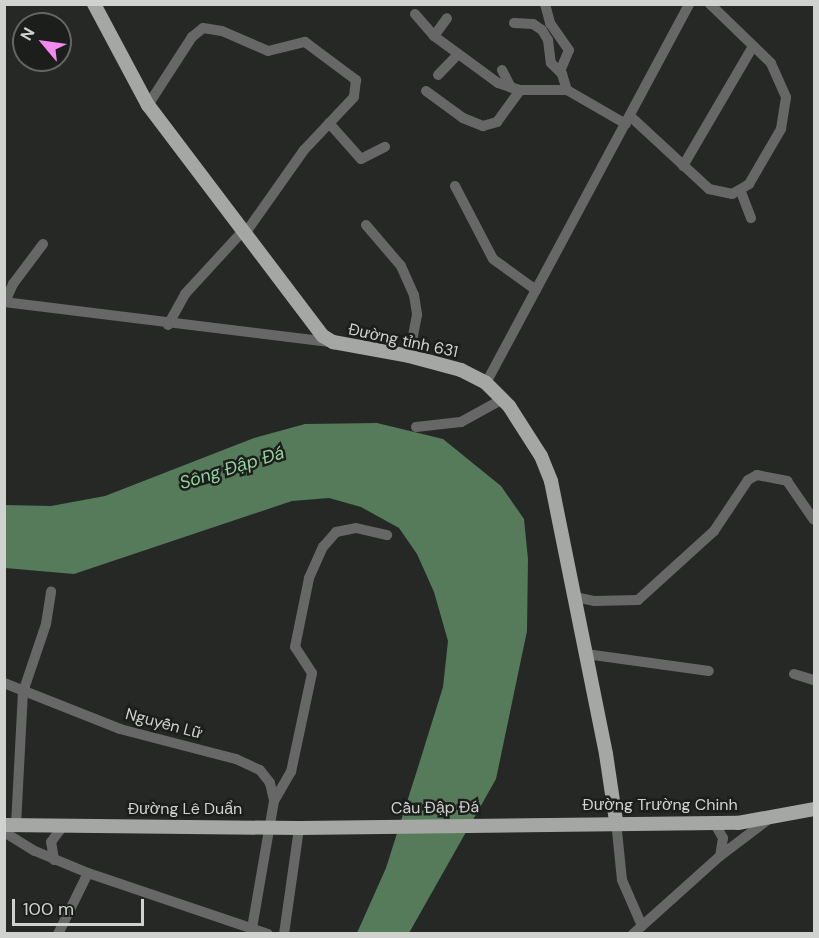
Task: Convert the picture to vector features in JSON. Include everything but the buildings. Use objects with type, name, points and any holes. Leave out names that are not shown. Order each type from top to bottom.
[{"type":"main road","name":"Đường tỉnh 631","points":[[94,4],[148,105],[316,328],[333,342],[409,356],[461,370],[486,383],[503,399],[546,468],[575,597],[616,821]]},
{"type":"main road","name":"Đường Trường Chinh","points":[[505,824],[616,821],[709,822],[771,818],[814,809]]},
{"type":"main road","name":"Cầu Đập Đá","points":[[366,826],[505,824]]},
{"type":"main road","name":"Đường Lê Duẩn","points":[[8,828],[64,825],[299,828],[366,826]]},
{"type":"street","points":[[545,4],[550,23],[569,50],[560,71]]},
{"type":"street","points":[[486,383],[689,4]]},
{"type":"street","points":[[415,14],[434,36],[489,78],[516,89],[567,90],[628,120],[709,189],[732,195],[741,192],[749,184],[781,129],[785,113],[781,80],[753,46],[710,4]]},
{"type":"street","points":[[434,36],[447,18]]},
{"type":"street","points":[[514,23],[533,24],[542,30],[548,40],[551,63],[560,71],[567,90]]},
{"type":"street","points":[[148,105],[192,37],[209,28],[267,51],[305,42],[352,75],[357,92],[304,150],[243,233],[185,294],[168,325]]},
{"type":"street","points":[[682,165],[753,46]]},
{"type":"street","points":[[438,75],[458,54]]},
{"type":"street","points":[[502,70],[516,89]]},
{"type":"street","points":[[426,91],[463,118],[483,126],[497,122],[516,89]]},
{"type":"street","points":[[329,123],[361,159],[385,147]]},
{"type":"street","points":[[455,186],[493,259],[536,290]]},
{"type":"street","points":[[741,192],[751,218]]},
{"type":"street","points":[[366,225],[400,266],[414,295],[417,315],[409,356]]},
{"type":"street","points":[[43,244],[13,284],[5,302],[168,325],[333,342]]},
{"type":"street","points":[[416,427],[461,422],[503,399]]},
{"type":"street","points":[[575,597],[601,602],[638,600],[714,531],[748,480],[757,475],[788,481],[814,520]]},
{"type":"street","points":[[252,929],[274,801],[291,772],[312,673],[295,647],[309,578],[323,547],[336,532],[356,528],[387,535]]},
{"type":"street","points":[[51,591],[46,624],[22,692],[18,751],[8,828],[54,860],[268,933]]},
{"type":"street","points":[[586,654],[709,671]]},
{"type":"street","points":[[794,674],[814,680]]},
{"type":"street","name":"Nguyễn Lữ","points":[[4,683],[120,729],[249,764],[267,777],[274,801]]},
{"type":"street","points":[[4,749],[18,751]]},
{"type":"street","points":[[633,933],[720,856],[771,818]]},
{"type":"street","points":[[616,821],[622,880],[642,926]]},
{"type":"street","points":[[709,822],[717,826],[723,838],[720,856]]},
{"type":"street","points":[[54,860],[51,842],[64,825]]},
{"type":"street","points":[[284,933],[299,828]]},
{"type":"street","points":[[58,933],[87,873]]},
{"type":"water","name":"Sông Đập Đá","points":[[377,423],[443,439],[501,486],[524,519],[528,559],[527,631],[496,779],[409,933],[357,933],[386,868],[443,687],[448,641],[434,592],[417,554],[399,528],[361,507],[329,498],[292,501],[74,574],[5,568],[4,505],[51,506],[105,496],[254,438],[305,424]]}]
